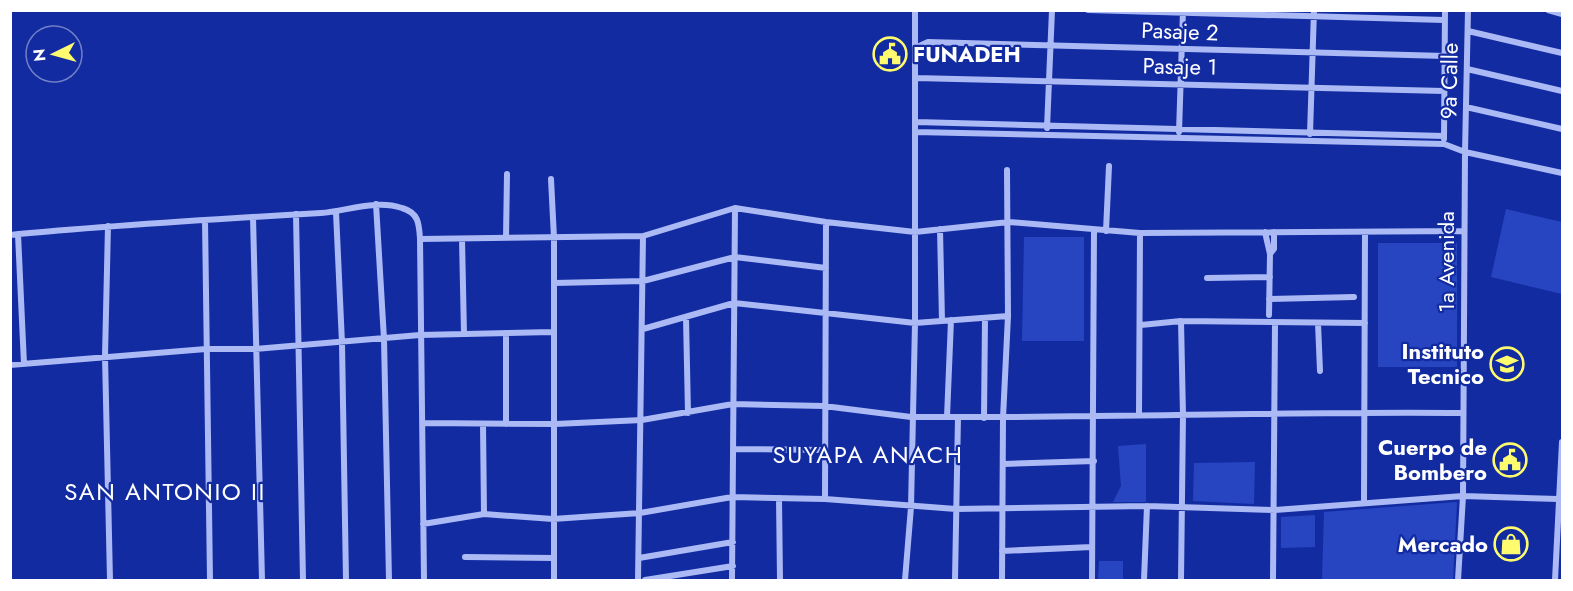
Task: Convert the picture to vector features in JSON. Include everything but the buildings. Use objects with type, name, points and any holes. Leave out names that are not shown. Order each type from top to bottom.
[{"type":"street","points":[[905,580],[911,507],[911,417],[915,323],[915,10]]},
{"type":"street","points":[[1047,135],[1052,10]]},
{"type":"street","points":[[1088,10],[1313,14],[1444,20]]},
{"type":"street","points":[[1444,10],[1444,144]]},
{"type":"street","name":"9a Calle","points":[[1465,152],[1468,10]]},
{"type":"street","points":[[1548,10],[1563,14]]},
{"type":"street","points":[[1179,139],[1183,12]]},
{"type":"street","points":[[1310,140],[1313,14]]},
{"type":"street","points":[[1468,31],[1563,53]]},
{"type":"street","name":"Pasaje 2","points":[[915,48],[928,42],[1445,56]]},
{"type":"street","points":[[1467,69],[1563,91]]},
{"type":"street","name":"Pasaje 1","points":[[915,78],[1444,91]]},
{"type":"street","points":[[1466,107],[1563,129]]},
{"type":"street","points":[[916,122],[1311,130],[1444,136]]},
{"type":"street","points":[[915,132],[1444,144],[1465,152],[1563,173]]},
{"type":"street","name":"1a Avenida","points":[[1458,580],[1463,496],[1465,152]]},
{"type":"street","points":[[1107,231],[1109,166]]},
{"type":"street","points":[[1002,580],[1003,418],[1008,316],[1007,170]]},
{"type":"street","points":[[506,238],[507,174]]},
{"type":"street","points":[[551,179],[554,238],[552,332],[555,424],[554,580]]},
{"type":"street","points":[[376,204],[384,339],[389,580]]},
{"type":"street","points":[[10,235],[108,225],[336,212],[376,204],[393,205],[414,214],[419,219],[420,239],[420,335],[424,423],[424,580]]},
{"type":"street","points":[[420,239],[643,236],[735,208],[826,222],[915,232],[1009,222],[1140,233],[1464,231]]},
{"type":"street","points":[[732,580],[735,208]]},
{"type":"street","points":[[336,212],[342,343],[346,580]]},
{"type":"street","points":[[296,214],[303,580]]},
{"type":"street","points":[[253,217],[261,580]]},
{"type":"street","points":[[205,220],[210,580]]},
{"type":"street","points":[[825,499],[826,222]]},
{"type":"street","points":[[108,225],[105,356],[110,580]]},
{"type":"street","points":[[940,229],[942,321]]},
{"type":"street","points":[[1092,580],[1094,230]]},
{"type":"street","points":[[1265,232],[1270,254],[1269,315]]},
{"type":"street","points":[[1270,254],[1274,249],[1274,232]]},
{"type":"street","points":[[1364,503],[1365,232]]},
{"type":"street","points":[[1139,415],[1140,233]]},
{"type":"street","points":[[18,234],[24,364]]},
{"type":"street","points":[[638,580],[643,236]]},
{"type":"street","points":[[462,239],[464,334]]},
{"type":"street","points":[[554,283],[643,281],[735,257],[826,268]]},
{"type":"street","points":[[1207,278],[1270,277]]},
{"type":"street","points":[[1269,299],[1353,297]]},
{"type":"street","points":[[643,329],[734,303],[915,323],[1008,316]]},
{"type":"street","points":[[686,318],[688,413]]},
{"type":"street","points":[[984,417],[986,318]]},
{"type":"street","points":[[946,417],[951,320]]},
{"type":"street","points":[[1141,325],[1181,321],[1275,324],[1365,322]]},
{"type":"street","points":[[1181,321],[1183,415],[1181,580]]},
{"type":"street","points":[[1318,323],[1320,371]]},
{"type":"street","points":[[1273,580],[1275,324]]},
{"type":"street","points":[[10,365],[206,349],[255,350],[420,335],[552,332]]},
{"type":"street","points":[[506,333],[506,424]]},
{"type":"street","points":[[424,423],[555,424],[642,420],[733,404],[824,406],[911,417],[1463,413]]},
{"type":"street","points":[[955,580],[958,417]]},
{"type":"street","points":[[483,424],[484,514]]},
{"type":"street","points":[[1555,580],[1563,442]]},
{"type":"street","points":[[733,449],[824,450]]},
{"type":"street","points":[[1003,464],[1094,461]]},
{"type":"street","points":[[423,524],[484,514],[553,519],[640,513],[732,497],[825,499],[956,509],[1147,506],[1275,510],[1463,496],[1558,499]]},
{"type":"street","points":[[779,498],[780,580]]},
{"type":"street","points":[[1144,580],[1147,506]]},
{"type":"street","points":[[639,558],[733,542]]},
{"type":"street","points":[[1002,551],[1092,547]]},
{"type":"street","points":[[465,557],[553,558]]},
{"type":"street","points":[[645,580],[733,566]]},
{"type":"shaded area","points":[[1506,209],[1562,222],[1562,294],[1491,277]]},
{"type":"shaded area","points":[[1024,237],[1084,237],[1084,341],[1022,341]]},
{"type":"shaded area","points":[[1378,243],[1457,243],[1457,367],[1378,367]]},
{"type":"shaded area","points":[[1146,444],[1146,502],[1113,502],[1121,486],[1118,446]]},
{"type":"shaded area","points":[[1255,462],[1254,504],[1193,501],[1194,463]]},
{"type":"shaded area","points":[[1457,502],[1453,580],[1322,580],[1324,512]]},
{"type":"shaded area","points":[[1315,515],[1315,547],[1281,548],[1281,517]]},
{"type":"shaded area","points":[[1099,561],[1123,561],[1123,580],[1098,580]]},
{"type":"place","name":"FUNADEH","points":[[890,54]]},
{"type":"place","name":"Instituto Tecnico","points":[[1507,364]]},
{"type":"place","name":"Cuerpo de Bombero","points":[[1510,460]]},
{"type":"place","name":"Mercado","points":[[1511,544]]},
{"type":"district","name":"SUYAPA ANACH","points":[[868,455]]},
{"type":"district","name":"SAN ANTONIO II","points":[[165,492]]}]
